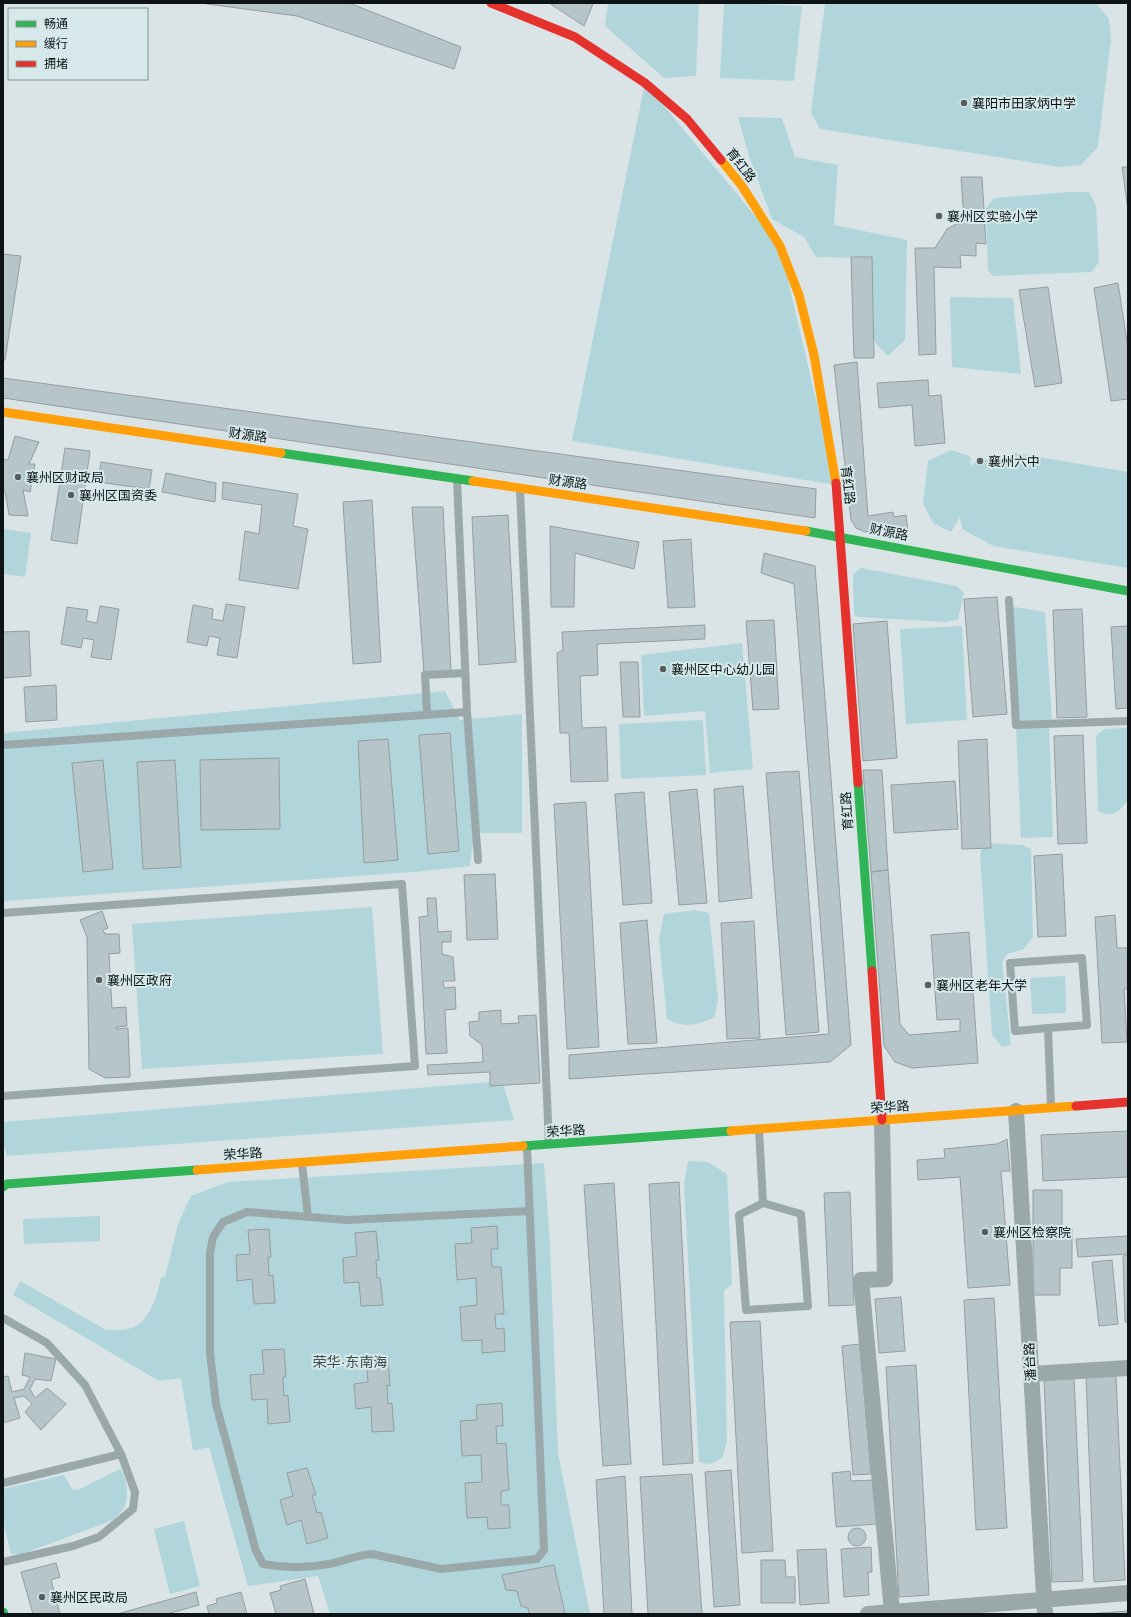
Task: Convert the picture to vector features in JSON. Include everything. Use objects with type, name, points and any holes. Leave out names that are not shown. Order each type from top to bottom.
[{"type":"street","name":"育红路","points":[[491,3],[575,37],[645,83],[687,119],[742,186],[780,246],[799,295],[818,377],[835,478],[841,536],[882,1120]]},
{"type":"street","name":"财源路","points":[[3,412],[841,536],[1128,591]]},
{"type":"street","name":"荣华路","points":[[4,1185],[1128,1102]]},
{"type":"street","name":"潘台路","points":[[1016,1111],[1044,1606]]},
{"type":"street","points":[[882,1120],[885,1279],[861,1280],[892,1613]]},
{"type":"street","points":[[1031,1374],[1128,1368]]},
{"type":"street","points":[[868,1614],[1044,1606],[1128,1593]]},
{"type":"lane","points":[[457,479],[467,712],[478,860]]},
{"type":"lane","points":[[520,488],[549,1145]]},
{"type":"lane","points":[[1009,600],[1016,725],[1128,720]]},
{"type":"lane","points":[[427,714],[425,675],[465,673]]},
{"type":"lane","points":[[3,745],[467,712]]},
{"type":"lane","points":[[3,913],[402,884],[415,1066],[3,1096]]},
{"type":"lane","points":[[1082,958],[1087,1025],[1048,1028],[1015,1031],[1010,963],[1082,958]]},
{"type":"lane","points":[[1048,1028],[1051,1108]]},
{"type":"lane","points":[[759,1129],[763,1203]]},
{"type":"lane","points":[[527,1146],[544,1550],[537,1559],[441,1569],[372,1554],[361,1555],[329,1564],[280,1568],[263,1564],[256,1551],[216,1404],[210,1354],[210,1253],[213,1237],[223,1222],[247,1212],[359,1220],[529,1211]]},
{"type":"lane","points":[[302,1163],[308,1217]]},
{"type":"lane","points":[[763,1203],[801,1214],[808,1306],[746,1310],[739,1215],[763,1203]]},
{"type":"lane","points":[[3,1318],[47,1343],[85,1385],[121,1454],[135,1492],[133,1509],[99,1537],[73,1546],[3,1562]]},
{"type":"lane","points":[[3,1483],[121,1454]]},
{"type":"shaded area","points":[[608,3],[699,3],[696,76],[664,78],[605,26]]},
{"type":"shaded area","points":[[724,3],[802,6],[794,81],[720,78]]},
{"type":"shaded area","points":[[825,3],[1096,3],[1109,19],[1111,39],[1098,147],[1081,165],[1060,167],[820,129],[811,113]]},
{"type":"shaded area","points":[[645,83],[780,246],[836,485],[572,441]]},
{"type":"shaded area","points":[[738,117],[782,118],[795,157],[838,165],[834,225],[907,240],[905,340],[888,356],[874,341],[872,258],[816,257],[804,237],[772,219],[750,159]]},
{"type":"shaded area","points":[[1089,192],[1096,205],[1099,262],[1092,272],[993,276],[988,270],[986,208],[994,198]]},
{"type":"shaded area","points":[[950,297],[1013,298],[1021,374],[952,367]]},
{"type":"shaded area","points":[[951,450],[970,456],[971,467],[975,462],[1015,453],[1128,472],[1128,568],[993,546],[962,529],[960,517],[951,532],[933,523],[923,503],[928,461]]},
{"type":"shaded area","points":[[3,529],[31,533],[25,577],[3,574]]},
{"type":"shaded area","points":[[861,568],[957,586],[964,593],[958,619],[946,622],[858,617],[854,614],[853,574]]},
{"type":"shaded area","points":[[1009,606],[1045,612],[1052,723],[1049,724],[1053,837],[1021,838]]},
{"type":"shaded area","points":[[962,626],[967,720],[906,724],[900,629]]},
{"type":"shaded area","points":[[742,643],[753,769],[710,773],[705,711],[644,716],[641,655]]},
{"type":"shaded area","points":[[445,691],[460,720],[522,714],[522,833],[474,833],[470,866],[414,872],[3,901],[3,733]]},
{"type":"shaded area","points":[[703,720],[706,775],[621,779],[619,724]]},
{"type":"shaded area","points":[[1128,728],[1128,800],[1115,813],[1103,813],[1098,811],[1096,736],[1104,729]]},
{"type":"shaded area","points":[[984,843],[1022,845],[1031,849],[1033,937],[1024,949],[1007,954],[1002,962],[1011,1045],[1002,1047],[992,1035],[980,855]]},
{"type":"shaded area","points":[[372,907],[383,1054],[142,1069],[132,924]]},
{"type":"shaded area","points":[[695,910],[709,913],[718,998],[715,1017],[696,1024],[686,1025],[667,1019],[659,939],[664,914]]},
{"type":"shaded area","points":[[1065,976],[1066,1013],[1032,1014],[1030,978]]},
{"type":"shaded area","points":[[502,1081],[514,1120],[7,1156],[3,1142],[3,1122]]},
{"type":"shaded area","points":[[688,1161],[708,1162],[727,1174],[732,1284],[724,1291],[727,1442],[722,1458],[710,1464],[699,1462],[684,1184]]},
{"type":"shaded area","points":[[544,1163],[550,1245],[558,1453],[590,1614],[330,1614],[318,1576],[248,1586],[209,1447],[193,1451],[181,1378],[159,1381],[13,1295],[20,1281],[106,1330],[128,1329],[140,1324],[152,1306],[161,1278],[165,1277],[178,1224],[191,1196],[227,1182]]},
{"type":"shaded area","points":[[100,1216],[100,1241],[24,1244],[23,1219]]},
{"type":"shaded area","points":[[120,1469],[125,1477],[127,1499],[124,1508],[113,1520],[22,1554],[11,1554],[3,1520],[3,1489],[64,1475],[72,1489],[78,1490]]},
{"type":"shaded area","points":[[184,1521],[200,1586],[170,1594],[154,1529]]},
{"type":"building","points":[[200,3],[349,3],[461,47],[454,69],[297,16]]},
{"type":"building","points":[[549,3],[592,3],[593,4],[584,26]]},
{"type":"building","points":[[1122,167],[1128,167],[1128,210]]},
{"type":"building","points":[[961,177],[982,177],[986,244],[976,243],[976,256],[960,255],[961,268],[934,267],[936,354],[919,355],[915,248],[935,248],[947,229],[964,220]]},
{"type":"building","points":[[3,254],[21,256],[5,360],[3,360]]},
{"type":"building","points":[[851,257],[872,257],[874,358],[854,358]]},
{"type":"building","points":[[1118,283],[1128,348],[1128,399],[1111,401],[1094,288]]},
{"type":"building","points":[[1048,287],[1062,383],[1035,387],[1019,290]]},
{"type":"building","points":[[857,362],[868,516],[893,512],[894,517],[906,515],[908,533],[894,535],[893,528],[865,532],[856,528],[851,520],[834,365]]},
{"type":"building","points":[[3,378],[816,489],[815,518],[3,398]]},
{"type":"building","points":[[928,380],[929,396],[941,395],[945,443],[915,446],[912,405],[879,408],[877,383]]},
{"type":"building","name":"襄州区财政局","points":[[15,436],[39,442],[29,464],[35,464],[30,492],[23,490],[28,516],[9,515],[5,491],[3,490],[3,459],[8,460]]},
{"type":"building","name":"襄州区国资委","points":[[65,448],[90,451],[77,544],[51,540]]},
{"type":"building","points":[[101,462],[152,470],[149,489],[98,482]]},
{"type":"building","points":[[166,473],[216,483],[215,502],[162,492]]},
{"type":"building","points":[[223,482],[298,494],[293,526],[308,529],[298,589],[239,580],[245,531],[259,534],[262,505],[222,499]]},
{"type":"building","points":[[372,500],[381,662],[353,664],[343,502]]},
{"type":"building","points":[[412,507],[443,507],[451,671],[424,673]]},
{"type":"building","points":[[508,515],[516,662],[479,665],[472,517]]},
{"type":"building","points":[[550,526],[639,542],[634,569],[575,553],[574,607],[551,607]]},
{"type":"building","points":[[691,539],[695,607],[668,608],[663,541]]},
{"type":"building","points":[[764,553],[815,566],[851,1045],[830,1062],[569,1079],[569,1055],[829,1034],[794,584],[761,573]]},
{"type":"building","points":[[997,597],[1007,714],[973,717],[964,599]]},
{"type":"building","points":[[226,604],[245,607],[237,658],[217,655],[220,638],[209,636],[207,646],[187,642],[193,605],[213,609],[212,619],[223,621]]},
{"type":"building","points":[[100,606],[119,609],[111,660],[91,657],[94,640],[83,638],[81,648],[61,644],[67,607],[88,610],[86,621],[97,623]]},
{"type":"building","points":[[1082,609],[1087,717],[1057,718],[1053,610]]},
{"type":"building","points":[[774,620],[779,709],[753,710],[746,621]]},
{"type":"building","points":[[887,621],[897,758],[863,761],[853,624]]},
{"type":"building","points":[[705,625],[705,639],[597,644],[598,675],[580,676],[582,728],[606,727],[608,781],[571,782],[569,733],[560,733],[557,653],[563,650],[562,632]]},
{"type":"building","points":[[1128,626],[1128,708],[1116,709],[1111,627]]},
{"type":"building","points":[[29,631],[31,676],[3,678],[3,632]]},
{"type":"building","points":[[620,662],[638,662],[640,717],[623,717]]},
{"type":"building","points":[[56,685],[57,720],[26,722],[24,687]]},
{"type":"building","points":[[450,733],[459,851],[428,854],[419,735]]},
{"type":"building","points":[[1083,735],[1087,843],[1058,844],[1054,736]]},
{"type":"building","points":[[388,739],[398,860],[364,863],[358,741]]},
{"type":"building","points":[[987,739],[991,848],[962,849],[958,741]]},
{"type":"building","points":[[279,758],[280,829],[201,830],[200,760]]},
{"type":"building","points":[[103,760],[113,869],[83,872],[72,763]]},
{"type":"building","points":[[175,760],[181,867],[143,869],[137,762]]},
{"type":"building","points":[[863,770],[882,770],[888,870],[871,872]]},
{"type":"building","points":[[799,771],[819,1032],[786,1035],[766,773]]},
{"type":"building","points":[[955,781],[958,829],[894,833],[891,785]]},
{"type":"building","points":[[743,786],[752,898],[719,902],[714,789]]},
{"type":"building","points":[[697,789],[707,903],[679,905],[669,792]]},
{"type":"building","points":[[644,792],[652,903],[623,905],[615,794]]},
{"type":"building","points":[[586,802],[599,1047],[567,1049],[554,804]]},
{"type":"building","points":[[1062,854],[1066,936],[1038,937],[1034,856]]},
{"type":"building","points":[[888,870],[900,1024],[909,1035],[960,1031],[960,1019],[937,1020],[931,935],[969,932],[978,1063],[912,1068],[895,1062],[884,1046],[871,872]]},
{"type":"building","points":[[495,874],[498,939],[467,940],[464,875]]},
{"type":"building","points":[[427,898],[436,898],[438,932],[451,931],[451,942],[442,942],[442,954],[453,957],[455,981],[443,981],[444,988],[455,987],[456,1009],[445,1010],[447,1053],[426,1054],[419,917],[428,916]]},
{"type":"building","name":"襄州区政府","points":[[102,911],[108,928],[103,930],[105,934],[119,934],[120,953],[109,954],[112,1008],[126,1007],[127,1026],[116,1027],[116,1029],[128,1028],[130,1077],[105,1078],[89,1069],[87,937],[80,920]]},
{"type":"building","points":[[1115,915],[1117,948],[1128,948],[1128,989],[1124,989],[1127,1042],[1102,1043],[1095,917]]},
{"type":"building","points":[[647,920],[657,1043],[628,1044],[620,923]]},
{"type":"building","points":[[754,921],[760,1038],[727,1039],[721,923]]},
{"type":"building","points":[[501,1010],[501,1024],[519,1023],[518,1016],[536,1015],[540,1083],[490,1086],[490,1072],[428,1075],[427,1065],[483,1062],[482,1045],[470,1036],[469,1022],[479,1021],[479,1012]]},
{"type":"building","points":[[1128,1131],[1128,1177],[1043,1181],[1041,1135]]},
{"type":"building","name":"襄州区检察院","points":[[1007,1139],[1010,1171],[1001,1171],[1010,1285],[968,1288],[960,1177],[918,1180],[917,1160],[945,1158],[944,1149],[997,1144]]},
{"type":"building","points":[[679,1182],[693,1463],[663,1465],[649,1184]]},
{"type":"building","points":[[614,1183],[631,1464],[603,1466],[584,1185]]},
{"type":"building","points":[[1033,1190],[1062,1190],[1062,1229],[1072,1229],[1072,1268],[1060,1268],[1060,1295],[1033,1295]]},
{"type":"building","points":[[850,1192],[854,1305],[829,1306],[824,1193]]},
{"type":"building","points":[[497,1226],[498,1249],[491,1249],[492,1267],[501,1267],[504,1314],[495,1314],[496,1329],[504,1328],[505,1351],[482,1353],[482,1340],[462,1341],[460,1307],[477,1305],[476,1278],[457,1280],[455,1244],[472,1243],[471,1228]]},
{"type":"building","points":[[269,1229],[271,1257],[268,1257],[269,1276],[273,1275],[275,1303],[254,1304],[252,1279],[237,1281],[236,1255],[250,1254],[248,1230]]},
{"type":"building","points":[[376,1231],[379,1260],[376,1260],[377,1278],[380,1278],[383,1305],[361,1306],[359,1282],[344,1283],[343,1258],[357,1256],[355,1233]]},
{"type":"building","points":[[1128,1236],[1128,1254],[1078,1257],[1076,1239]]},
{"type":"building","points":[[1128,1255],[1128,1322],[1125,1322],[1123,1256]]},
{"type":"building","points":[[1112,1260],[1118,1324],[1099,1326],[1092,1262]]},
{"type":"building","points":[[901,1297],[905,1351],[879,1353],[875,1299]]},
{"type":"building","points":[[994,1298],[1007,1528],[976,1530],[964,1300]]},
{"type":"building","points":[[760,1321],[773,1551],[742,1553],[730,1322]]},
{"type":"building","points":[[860,1344],[871,1474],[853,1475],[842,1346]]},
{"type":"building","points":[[284,1349],[286,1377],[283,1377],[284,1396],[288,1395],[290,1422],[268,1424],[267,1399],[252,1400],[250,1375],[264,1374],[262,1350]]},
{"type":"building","points":[[25,1353],[56,1359],[51,1381],[35,1379],[30,1389],[35,1398],[47,1388],[66,1404],[41,1430],[25,1412],[32,1404],[24,1396],[14,1398],[20,1418],[3,1423],[3,1377],[8,1376],[12,1392],[24,1389],[30,1377],[22,1375]]},
{"type":"building","points":[[388,1357],[390,1386],[387,1385],[388,1404],[392,1403],[394,1431],[372,1432],[371,1407],[356,1409],[354,1384],[368,1382],[366,1359]]},
{"type":"building","points":[[916,1365],[929,1595],[899,1597],[886,1367]]},
{"type":"building","points":[[1116,1376],[1125,1580],[1094,1582],[1086,1377]]},
{"type":"building","points":[[1074,1377],[1083,1581],[1052,1582],[1044,1378]]},
{"type":"building","points":[[502,1403],[503,1426],[496,1426],[497,1444],[506,1443],[509,1490],[501,1491],[501,1505],[509,1505],[510,1528],[488,1529],[487,1517],[467,1518],[465,1483],[482,1482],[481,1455],[462,1456],[460,1421],[477,1420],[476,1405]]},
{"type":"building","points":[[307,1468],[316,1495],[312,1495],[317,1513],[321,1512],[328,1538],[307,1544],[301,1520],[287,1525],[280,1500],[293,1496],[287,1473]]},
{"type":"building","points":[[731,1470],[740,1605],[714,1607],[705,1472]]},
{"type":"building","points":[[850,1471],[851,1481],[874,1480],[877,1524],[836,1527],[832,1473]]},
{"type":"building","points":[[692,1474],[702,1614],[648,1614],[640,1477]]},
{"type":"building","points":[[625,1476],[632,1614],[604,1614],[596,1480]]},
{"type":"building","points":[[857,1528],[863,1531],[866,1537],[863,1543],[857,1546],[851,1543],[848,1537],[851,1531]]},
{"type":"building","points":[[871,1547],[872,1572],[868,1572],[869,1595],[844,1597],[841,1549]]},
{"type":"building","points":[[826,1549],[829,1603],[800,1605],[797,1550]]},
{"type":"building","points":[[761,1560],[785,1560],[786,1577],[795,1577],[795,1603],[761,1603]]},
{"type":"building","name":"襄州区民政局","points":[[56,1563],[60,1577],[51,1580],[60,1614],[33,1614],[21,1572]]},
{"type":"building","points":[[554,1565],[565,1614],[529,1614],[528,1608],[521,1606],[517,1591],[506,1590],[502,1575]]},
{"type":"building","points":[[305,1579],[314,1614],[276,1614],[270,1593],[281,1590],[280,1586]]},
{"type":"building","name":"襄州区民政局","points":[[196,1592],[199,1605],[167,1614],[117,1614]]},
{"type":"building","points":[[241,1592],[247,1614],[209,1614],[207,1606],[217,1603],[216,1599]]},
{"type":"building","points":[[1128,1611],[1128,1614],[1087,1614]]},
{"type":"traffic: fast","points":[[281,453],[473,481]]},
{"type":"traffic: fast","points":[[806,531],[1128,591]]},
{"type":"traffic: fast","points":[[858,783],[872,971]]},
{"type":"traffic: fast","points":[[523,1146],[731,1131]]},
{"type":"traffic: fast","points":[[3,1187],[7,1184],[197,1170]]},
{"type":"traffic: slow","points":[[721,160],[742,186],[780,246],[799,295],[814,355],[836,483]]},
{"type":"traffic: slow","points":[[3,412],[281,453]]},
{"type":"traffic: slow","points":[[473,481],[806,531]]},
{"type":"traffic: slow","points":[[731,1131],[1076,1106]]},
{"type":"traffic: slow","points":[[197,1170],[523,1146]]},
{"type":"traffic: jam","points":[[491,3],[575,37],[645,83],[687,119],[721,160]]},
{"type":"traffic: jam","points":[[836,483],[858,783]]},
{"type":"traffic: jam","points":[[872,971],[882,1120]]},
{"type":"traffic: jam","points":[[1076,1106],[1128,1102]]},
{"type":"place","name":"襄阳市田家炳中学","points":[[964,103]]},
{"type":"place","name":"襄州区实验小学","points":[[939,216]]},
{"type":"place","name":"襄州六中","points":[[980,461]]},
{"type":"place","name":"襄州区财政局","points":[[18,477]]},
{"type":"place","name":"襄州区国资委","points":[[71,495]]},
{"type":"place","name":"襄州区中心幼儿园","points":[[663,669]]},
{"type":"place","name":"襄州区政府","points":[[99,980]]},
{"type":"place","name":"襄州区老年大学","points":[[928,985]]},
{"type":"place","name":"襄州区检察院","points":[[985,1232]]},
{"type":"place","name":"襄州区民政局","points":[[42,1597]]},
{"type":"district","name":"荣华·东南海","points":[[350,1362]]}]
